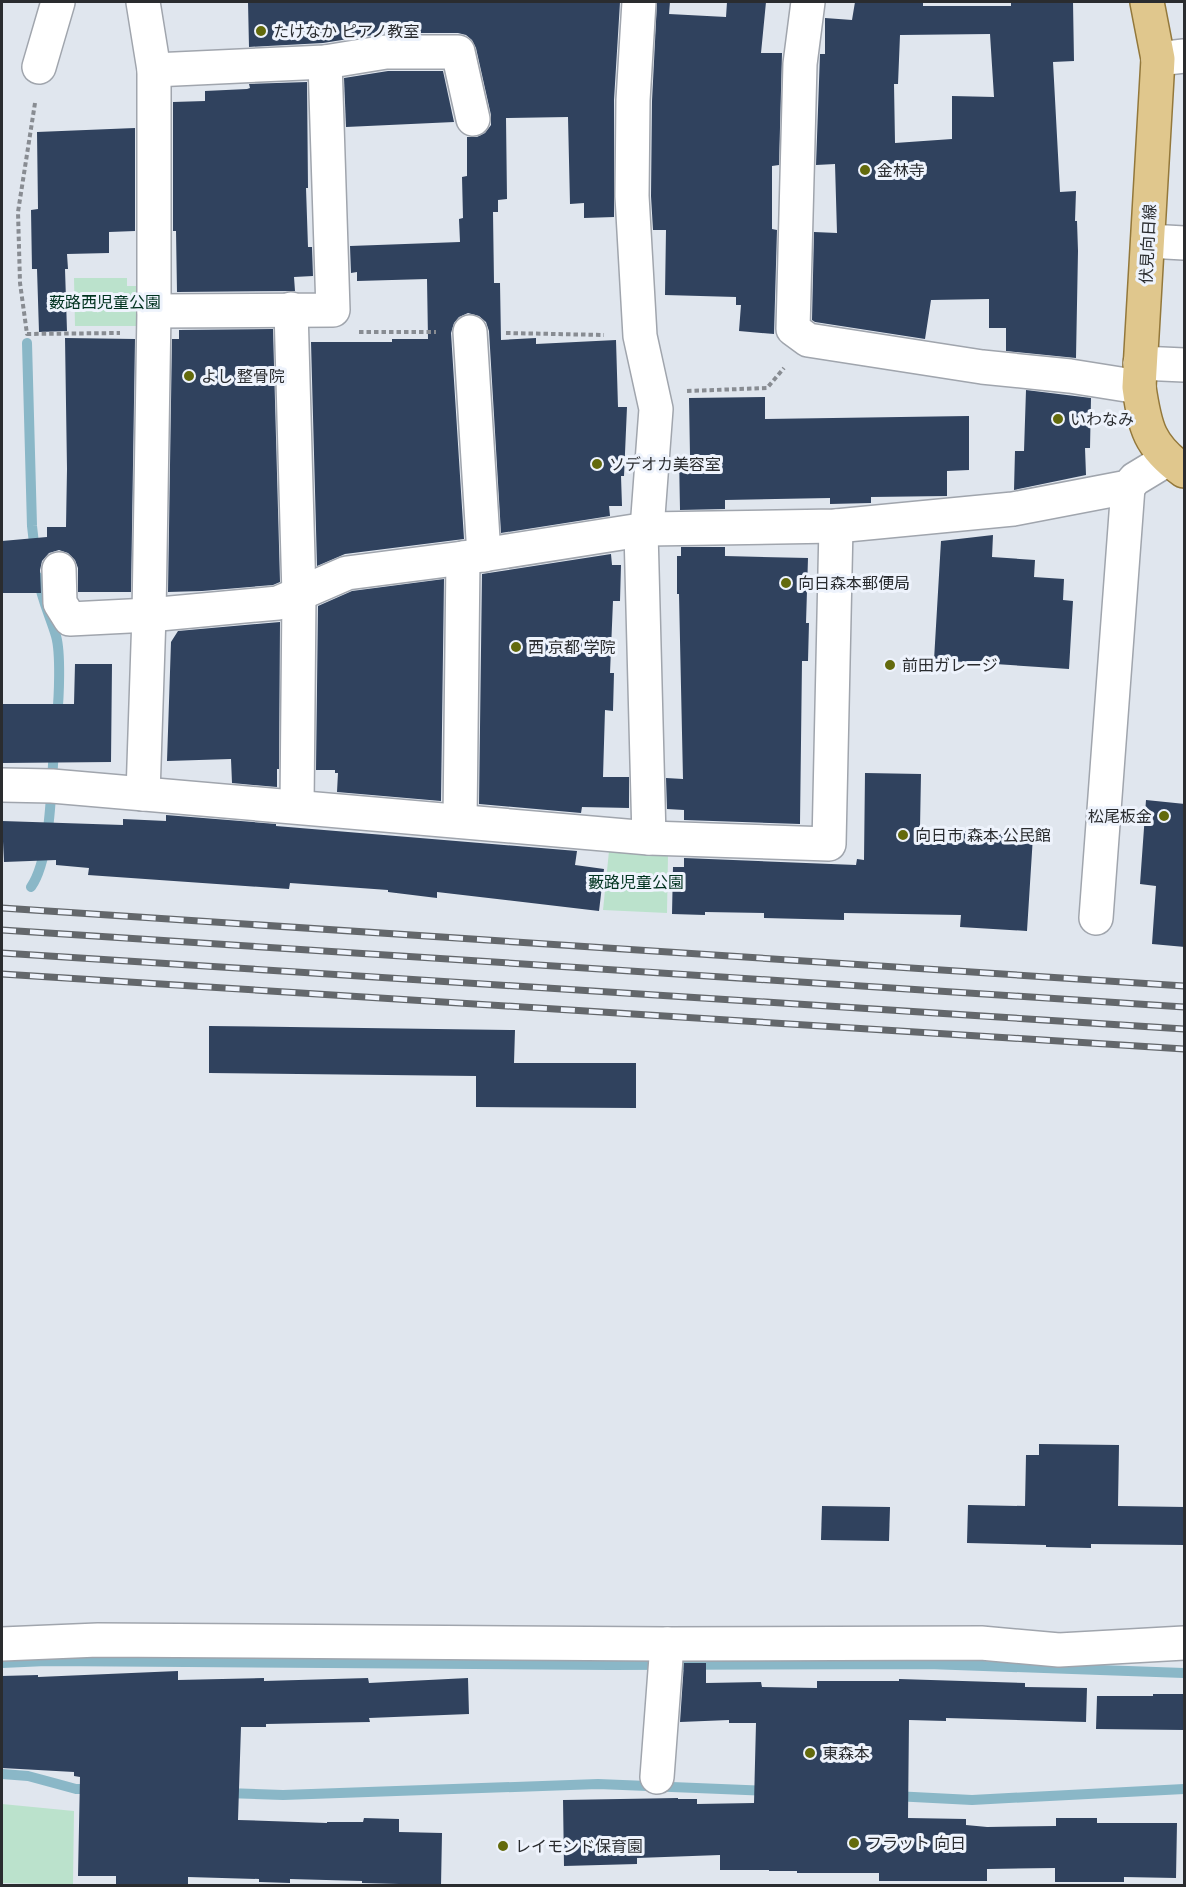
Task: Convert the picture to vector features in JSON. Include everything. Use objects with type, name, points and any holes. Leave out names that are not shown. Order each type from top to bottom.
[{"type":"main road","name":"伏見向日線","points":[[1147,2],[1171,58],[1148,241],[1140,375],[1144,420],[1153,439],[1176,465]]},
{"type":"street","points":[[39,66],[58,2]]},
{"type":"street","points":[[143,2],[154,70],[154,322],[149,615],[143,794]]},
{"type":"street","points":[[639,2],[633,100],[632,196],[640,336],[656,409],[644,530],[649,838]]},
{"type":"street","points":[[808,2],[800,64],[793,329],[808,340],[982,367],[1070,376],[1140,375],[1185,365]]},
{"type":"street","points":[[154,70],[325,62],[386,52],[458,52],[473,118]]},
{"type":"street","points":[[154,322],[291,309],[333,310],[325,62]]},
{"type":"street","points":[[1148,241],[1185,243]]},
{"type":"street","points":[[291,309],[299,595],[297,806]]},
{"type":"street","points":[[460,821],[474,556],[470,332]]},
{"type":"street","points":[[1096,918],[1128,487],[1134,479],[1176,465]]},
{"type":"street","points":[[59,569],[60,603],[70,619],[149,615],[278,603],[347,573],[644,530],[836,526],[1013,509],[1128,487]]},
{"type":"street","points":[[2,785],[52,786],[297,806],[649,838],[829,844],[836,526]]},
{"type":"street","points":[[2,1644],[98,1640],[667,1644],[981,1643],[1059,1650],[1185,1644]]},
{"type":"street","points":[[657,1777],[667,1644]]},
{"type":"path","points":[[39,66],[18,212],[20,283],[27,334],[154,322]]},
{"type":"path","points":[[646,359],[667,391],[767,387],[808,340]]},
{"type":"green space","name":"薮路西児童公園","points":[[74,278],[127,278],[127,286],[136,286],[137,326],[75,326]]},
{"type":"green space","name":"藪路児童公園","points":[[609,851],[668,855],[667,913],[603,910]]},
{"type":"green space","points":[[2,1804],[74,1811],[73,1885],[2,1883]]},
{"type":"building","points":[[248,2],[620,2],[614,100],[614,217],[584,218],[584,203],[570,204],[568,117],[506,118],[507,199],[498,200],[498,212],[493,212],[494,283],[500,283],[501,340],[536,338],[536,344],[616,340],[618,407],[627,407],[624,476],[621,476],[622,506],[609,506],[610,516],[501,533],[489,331],[486,322],[479,316],[468,313],[459,317],[451,333],[464,539],[345,554],[317,566],[311,342],[392,342],[392,339],[428,339],[427,279],[357,281],[357,272],[351,273],[350,246],[460,242],[459,219],[463,218],[462,177],[467,176],[467,137],[477,137],[485,133],[491,125],[491,115],[476,48],[466,35],[386,33],[323,43],[249,47]]},
{"type":"building","points":[[657,2],[670,2],[669,14],[726,17],[727,2],[766,2],[761,53],[782,53],[779,165],[772,166],[772,229],[777,230],[774,334],[739,331],[741,305],[736,305],[736,297],[665,295],[666,230],[653,230],[651,196],[652,101]]},
{"type":"building","points":[[855,2],[923,2],[923,6],[1011,6],[1011,2],[1073,2],[1074,61],[1053,62],[1060,192],[1076,191],[1075,221],[1077,221],[1078,251],[1076,358],[1006,351],[1006,328],[989,328],[989,299],[931,300],[925,339],[812,320],[814,232],[837,233],[835,164],[816,165],[820,54],[825,54],[825,18],[852,20]],"holes":[[[990,34],[994,97],[952,96],[952,139],[895,143],[894,84],[898,84],[900,35]]]},
{"type":"building","points":[[388,71],[443,71],[454,122],[346,127],[344,78]]},
{"type":"building","points":[[307,82],[308,188],[306,188],[308,247],[312,247],[313,276],[294,277],[295,291],[177,292],[176,231],[173,231],[173,102],[205,101],[205,91],[247,89],[250,88],[249,84]]},
{"type":"building","points":[[135,128],[135,231],[109,232],[109,253],[67,254],[68,269],[65,269],[67,331],[39,332],[37,269],[32,269],[31,210],[38,209],[37,132]]},
{"type":"building","points":[[273,329],[280,582],[273,585],[168,592],[172,339],[179,339],[179,330]]},
{"type":"building","points":[[65,338],[135,339],[131,592],[78,592],[78,568],[75,560],[68,553],[59,550],[49,553],[42,561],[41,593],[2,593],[2,541],[47,537],[47,527],[66,527]]},
{"type":"building","points":[[1026,390],[1091,398],[1090,448],[1085,448],[1086,475],[1014,490],[1015,451],[1024,451]]},
{"type":"building","points":[[765,397],[765,419],[969,416],[969,470],[947,471],[947,496],[871,497],[871,503],[830,504],[830,498],[725,500],[725,509],[680,510],[679,456],[690,456],[689,398]]},
{"type":"building","points":[[993,535],[992,557],[1035,560],[1034,577],[1064,579],[1063,600],[1073,601],[1069,669],[934,660],[941,541]]},
{"type":"building","points":[[681,547],[725,547],[725,556],[808,558],[806,623],[809,623],[808,661],[802,661],[800,824],[684,820],[684,810],[667,809],[666,778],[683,779],[679,594],[677,594],[677,556],[681,556]]},
{"type":"building","points":[[611,554],[612,565],[621,565],[620,601],[613,601],[610,673],[614,673],[613,711],[605,710],[603,777],[629,777],[629,808],[582,807],[581,813],[479,804],[482,574]]},
{"type":"building","points":[[444,579],[441,801],[337,792],[338,773],[335,773],[335,770],[316,770],[318,606],[352,591]]},
{"type":"building","points":[[280,622],[277,787],[232,783],[231,759],[167,761],[171,642],[178,631]]},
{"type":"building","points":[[75,664],[112,664],[111,762],[2,763],[2,704],[74,704]]},
{"type":"building","points":[[865,773],[921,774],[920,828],[1033,836],[1027,931],[960,927],[961,915],[844,913],[844,920],[764,918],[764,913],[672,914],[673,867],[684,867],[684,858],[856,865],[857,859],[864,860]]},
{"type":"building","points":[[1146,800],[1185,804],[1185,947],[1152,944],[1156,886],[1140,884]]},
{"type":"building","points":[[166,815],[577,851],[575,865],[604,869],[599,911],[437,892],[437,898],[388,892],[388,890],[290,883],[289,889],[88,875],[89,868],[56,865],[56,860],[4,862],[2,821],[123,825],[123,819],[166,821]]},
{"type":"building","points":[[209,1026],[515,1030],[514,1063],[636,1063],[636,1108],[476,1107],[476,1076],[209,1073]]},
{"type":"building","points":[[1039,1444],[1119,1445],[1118,1506],[1185,1507],[1185,1545],[1091,1544],[1091,1548],[967,1543],[968,1505],[1025,1506],[1026,1455],[1039,1455]]},
{"type":"building","points":[[822,1506],[890,1507],[889,1541],[821,1540]]},
{"type":"building","points":[[684,1663],[706,1663],[706,1683],[761,1682],[762,1687],[817,1688],[817,1681],[899,1681],[899,1679],[1025,1683],[1025,1687],[1087,1688],[1086,1722],[946,1718],[946,1721],[909,1720],[908,1818],[966,1819],[966,1825],[987,1827],[1056,1826],[1056,1818],[1097,1818],[1097,1823],[1177,1823],[1176,1878],[1124,1877],[1124,1882],[1055,1882],[1055,1868],[987,1869],[987,1881],[879,1881],[879,1873],[720,1870],[720,1855],[637,1858],[637,1864],[564,1866],[563,1800],[678,1798],[697,1799],[697,1804],[754,1803],[756,1723],[729,1723],[729,1720],[680,1722]]},
{"type":"building","points":[[178,1671],[178,1680],[264,1678],[264,1681],[368,1678],[369,1683],[468,1678],[469,1714],[369,1718],[370,1722],[266,1724],[266,1727],[241,1727],[238,1820],[327,1823],[363,1822],[364,1818],[399,1819],[399,1832],[442,1833],[441,1886],[399,1886],[399,1884],[362,1883],[362,1881],[290,1879],[290,1883],[259,1882],[259,1879],[188,1877],[188,1886],[116,1886],[116,1876],[78,1876],[80,1777],[74,1776],[74,1772],[2,1768],[2,1676],[38,1675],[38,1677]]},
{"type":"building","points":[[1153,1694],[1185,1694],[1185,1730],[1096,1729],[1097,1696],[1153,1696]]},
{"type":"waterway","points":[[27,343],[32,526],[35,552]]},
{"type":"waterway","points":[[38,577],[58,644],[57,717]]},
{"type":"waterway","points":[[31,887],[43,859],[51,802],[54,750]]},
{"type":"waterway","points":[[2,1663],[46,1661],[610,1665],[928,1664],[1184,1673]]},
{"type":"waterway","points":[[2,1774],[28,1776],[76,1789],[93,1789]]},
{"type":"waterway","points":[[226,1793],[283,1795],[598,1784],[768,1791]]},
{"type":"waterway","points":[[894,1796],[972,1800],[1184,1789]]},
{"type":"railway","points":[[2,908],[1184,986]]},
{"type":"railway","points":[[2,930],[1184,1007]]},
{"type":"railway","points":[[2,953],[1184,1029]]},
{"type":"railway","points":[[2,974],[1184,1049]]},
{"type":"place","name":"たけなか ピアノ教室","points":[[261,31]]},
{"type":"place","name":"金林寺","points":[[865,170]]},
{"type":"place","name":"よし 整骨院","points":[[189,376]]},
{"type":"place","name":"いわなみ","points":[[1058,419]]},
{"type":"place","name":"ソデオカ美容室","points":[[597,464]]},
{"type":"place","name":"向日森本郵便局","points":[[786,583]]},
{"type":"place","name":"西 京都 学院","points":[[516,647]]},
{"type":"place","name":"前田ガレージ","points":[[890,665]]},
{"type":"place","name":"松尾板金","points":[[1164,816]]},
{"type":"place","name":"向日市 森本 公民館","points":[[903,835]]},
{"type":"place","name":"東森本","points":[[810,1753]]},
{"type":"place","name":"フラット 向日","points":[[854,1843]]},
{"type":"place","name":"レイモンド保育園","points":[[503,1846]]}]
